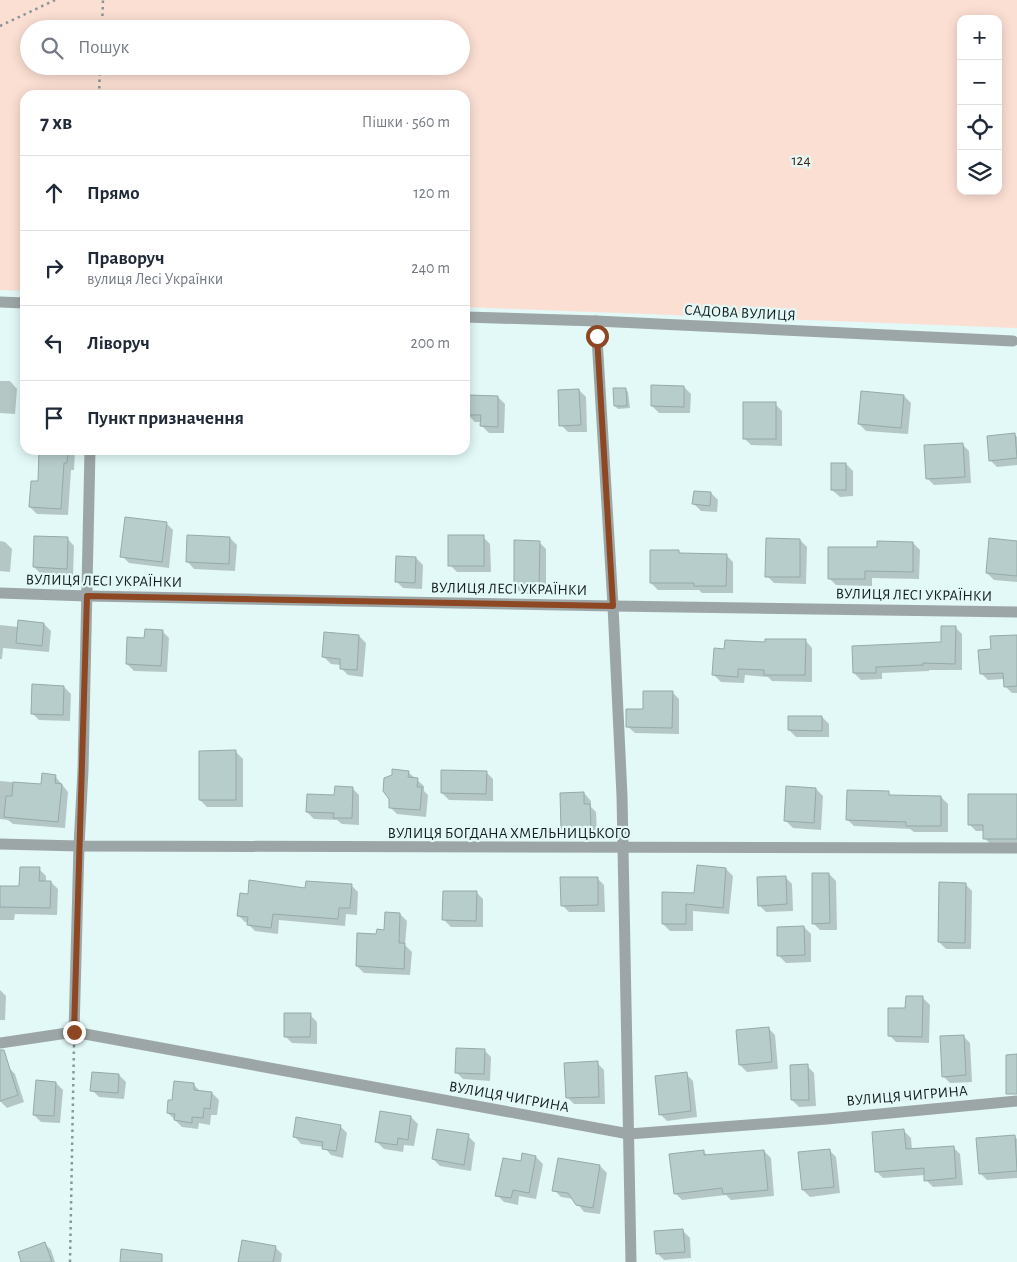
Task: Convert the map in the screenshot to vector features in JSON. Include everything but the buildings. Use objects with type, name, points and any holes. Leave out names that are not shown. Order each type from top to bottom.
[{"type":"street","points":[[0,302],[20,303]]},
{"type":"street","name":"САДОВА ВУЛИЦЯ","points":[[470,317],[1013,340]]},
{"type":"street","points":[[596,321],[613,606],[622,848],[632,1262]]},
{"type":"street","points":[[74,1032],[83,770],[90,455]]},
{"type":"street","name":"ВУЛИЦЯ ЛЕСІ УКРАЇНКИ","points":[[0,593],[613,606],[1017,612]]},
{"type":"street","name":"ВУЛИЦЯ БОГДАНА ХМЕЛЬНИЦЬКОГО","points":[[0,844],[79,846],[1017,848]]},
{"type":"street","name":"ВУЛИЦЯ ЧИГРИНА","points":[[0,1043],[74,1032],[629,1134],[827,1119],[1017,1101]]},
{"type":"path","points":[[0,26],[55,0]]},
{"type":"path","points":[[102,20],[103,0]]},
{"type":"path","points":[[99,90],[100,75]]},
{"type":"path","points":[[70,1262],[74,1032]]},
{"type":"green space","name":"124","points":[[0,0],[1017,0],[1017,328],[470,307],[470,90],[20,90],[20,291],[0,290]]},
{"type":"route","points":[[74,1032],[87,596],[613,606],[597,336]]}]
